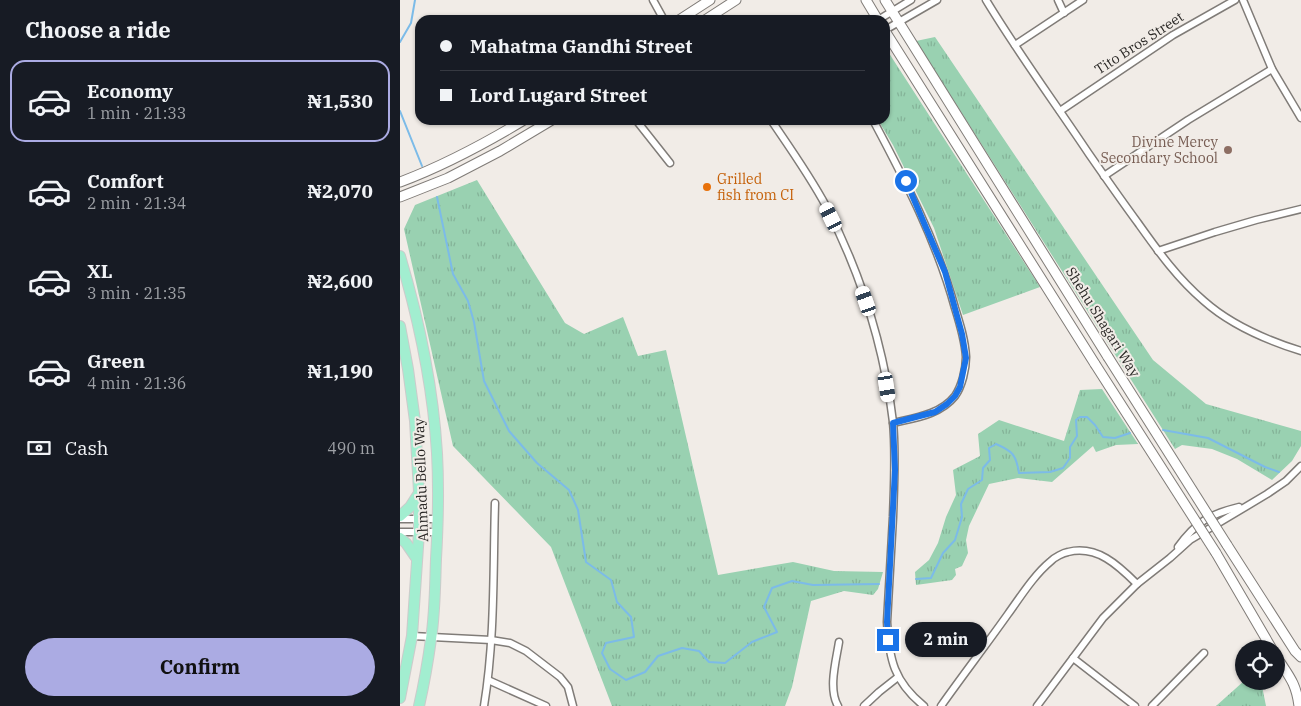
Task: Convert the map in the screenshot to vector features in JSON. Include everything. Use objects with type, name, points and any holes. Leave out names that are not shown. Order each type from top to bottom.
[{"type":"main road","points":[[687,15],[710,0]]},
{"type":"main road","points":[[714,15],[736,0]]},
{"type":"main road","points":[[866,0],[875,15]]},
{"type":"main road","name":"Shehu Shagari Way","points":[[885,0],[1108,357],[1295,651],[1301,656]]},
{"type":"main road","name":"Shehu Shagari Way","points":[[890,38],[1216,553],[1267,640]]},
{"type":"main road","points":[[400,182],[441,166],[515,125]]},
{"type":"main road","points":[[400,197],[448,178],[500,151],[544,125]]},
{"type":"main road","name":"Ahmadu Bello Way","points":[[400,256],[427,367],[437,454],[438,519],[434,610],[432,638],[419,706]]},
{"type":"main road","name":"Ahmadu Bello Way","points":[[400,326],[415,421],[419,492],[419,532],[412,636],[400,698]]},
{"type":"main road","points":[[400,518],[410,507],[419,492]]},
{"type":"main road","points":[[400,538],[417,559]]},
{"type":"main road","points":[[1285,670],[1297,691],[1299,706]]},
{"type":"street","points":[[653,0],[661,15]]},
{"type":"street","points":[[887,15],[911,0]]},
{"type":"street","points":[[890,28],[936,0]]},
{"type":"street","points":[[986,0],[1104,176],[1173,271],[1205,302],[1228,319],[1256,334],[1301,351]]},
{"type":"street","points":[[1058,0],[1064,13]]},
{"type":"street","points":[[1015,45],[1083,0]]},
{"type":"street","name":"Tito Bros Street","points":[[1060,111],[1173,35],[1235,0]]},
{"type":"street","points":[[1243,0],[1272,69],[1301,118]]},
{"type":"street","points":[[698,8],[703,15]]},
{"type":"street","points":[[1104,176],[1188,120],[1272,69]]},
{"type":"street","points":[[640,125],[670,163]]},
{"type":"street","points":[[774,125],[825,205],[858,279],[876,333],[893,423],[895,470],[887,622],[888,640],[891,659],[898,677],[914,698],[924,706]]},
{"type":"street","points":[[875,125],[906,181],[945,272],[962,334],[966,358],[960,387],[947,404],[935,412],[893,423]]},
{"type":"street","points":[[1158,251],[1215,232],[1301,209]]},
{"type":"street","points":[[1037,706],[1103,618],[1137,584],[1170,558],[1188,533],[1203,521],[1220,512],[1246,506],[1267,494],[1301,466]]},
{"type":"street","points":[[484,706],[491,640],[495,503]]},
{"type":"street","points":[[400,518],[438,519]]},
{"type":"street","points":[[400,532],[437,532]]},
{"type":"street","points":[[941,706],[1032,581],[1052,559],[1067,552],[1082,550],[1097,553],[1110,560],[1137,584]]},
{"type":"street","points":[[412,636],[491,640],[510,643],[526,652],[560,677],[568,687],[573,706]]},
{"type":"street","points":[[838,706],[833,696],[833,688],[839,642]]},
{"type":"street","points":[[1152,706],[1204,653]]},
{"type":"street","points":[[1073,658],[1135,706]]},
{"type":"street","points":[[864,706],[898,677]]},
{"type":"street","points":[[488,680],[546,706]]},
{"type":"green space","points":[[935,37],[1153,360],[1206,404],[1301,431],[1301,446],[1292,461],[1272,480],[1237,459],[1212,449],[1182,445],[1175,449],[916,41]]},
{"type":"green space","points":[[890,55],[1040,287],[963,315],[934,228],[893,145],[881,125],[890,125]]},
{"type":"green space","points":[[477,180],[565,323],[584,334],[623,317],[638,356],[666,350],[718,575],[793,562],[834,571],[883,572],[878,589],[873,595],[844,591],[811,601],[792,687],[785,706],[612,706],[551,547],[453,446],[404,229],[415,205]]},
{"type":"green space","points":[[1102,389],[1138,444],[1116,445],[1096,452],[1093,446],[1052,482],[1018,478],[989,484],[969,526],[966,540],[968,553],[962,566],[955,569],[956,575],[952,580],[916,585],[915,572],[929,560],[938,543],[946,517],[956,495],[953,470],[980,456],[978,434],[999,420],[1064,441],[1080,390]]},
{"type":"green space","points":[[1235,689],[1263,690],[1266,706],[1216,706]]},
{"type":"waterway","points":[[400,42],[411,23],[415,0]]},
{"type":"waterway","points":[[400,111],[422,166]]},
{"type":"waterway","points":[[437,197],[453,274],[468,301],[474,322],[484,381],[509,431],[537,463],[569,490],[578,510],[586,562],[611,580],[617,602],[631,617],[634,637],[606,643],[602,653],[610,669],[626,680],[645,672],[658,656],[682,648],[699,651],[709,662],[725,663],[752,642],[777,632],[764,607],[772,588],[792,581],[813,585],[879,584]]},
{"type":"waterway","points":[[916,579],[931,578],[943,553],[955,540],[962,517],[961,504],[968,489],[982,480],[983,468],[990,460],[989,448],[996,444],[1010,451],[1015,457],[1019,473],[1050,472],[1063,468],[1070,458],[1070,447],[1077,436],[1076,420],[1080,417],[1087,417],[1103,437],[1115,438],[1130,433]]},
{"type":"waterway","points":[[1163,430],[1208,438],[1265,467],[1279,472]]},
{"type":"place","name":"Divine Mercy Secondary School","points":[[1228,150]]},
{"type":"place","name":"Grilled fish from CI","points":[[707,187]]},
{"type":"route","points":[[888,640],[887,622],[895,470],[893,423],[935,412],[947,404],[960,387],[966,358],[962,334],[945,272],[906,181]]}]
